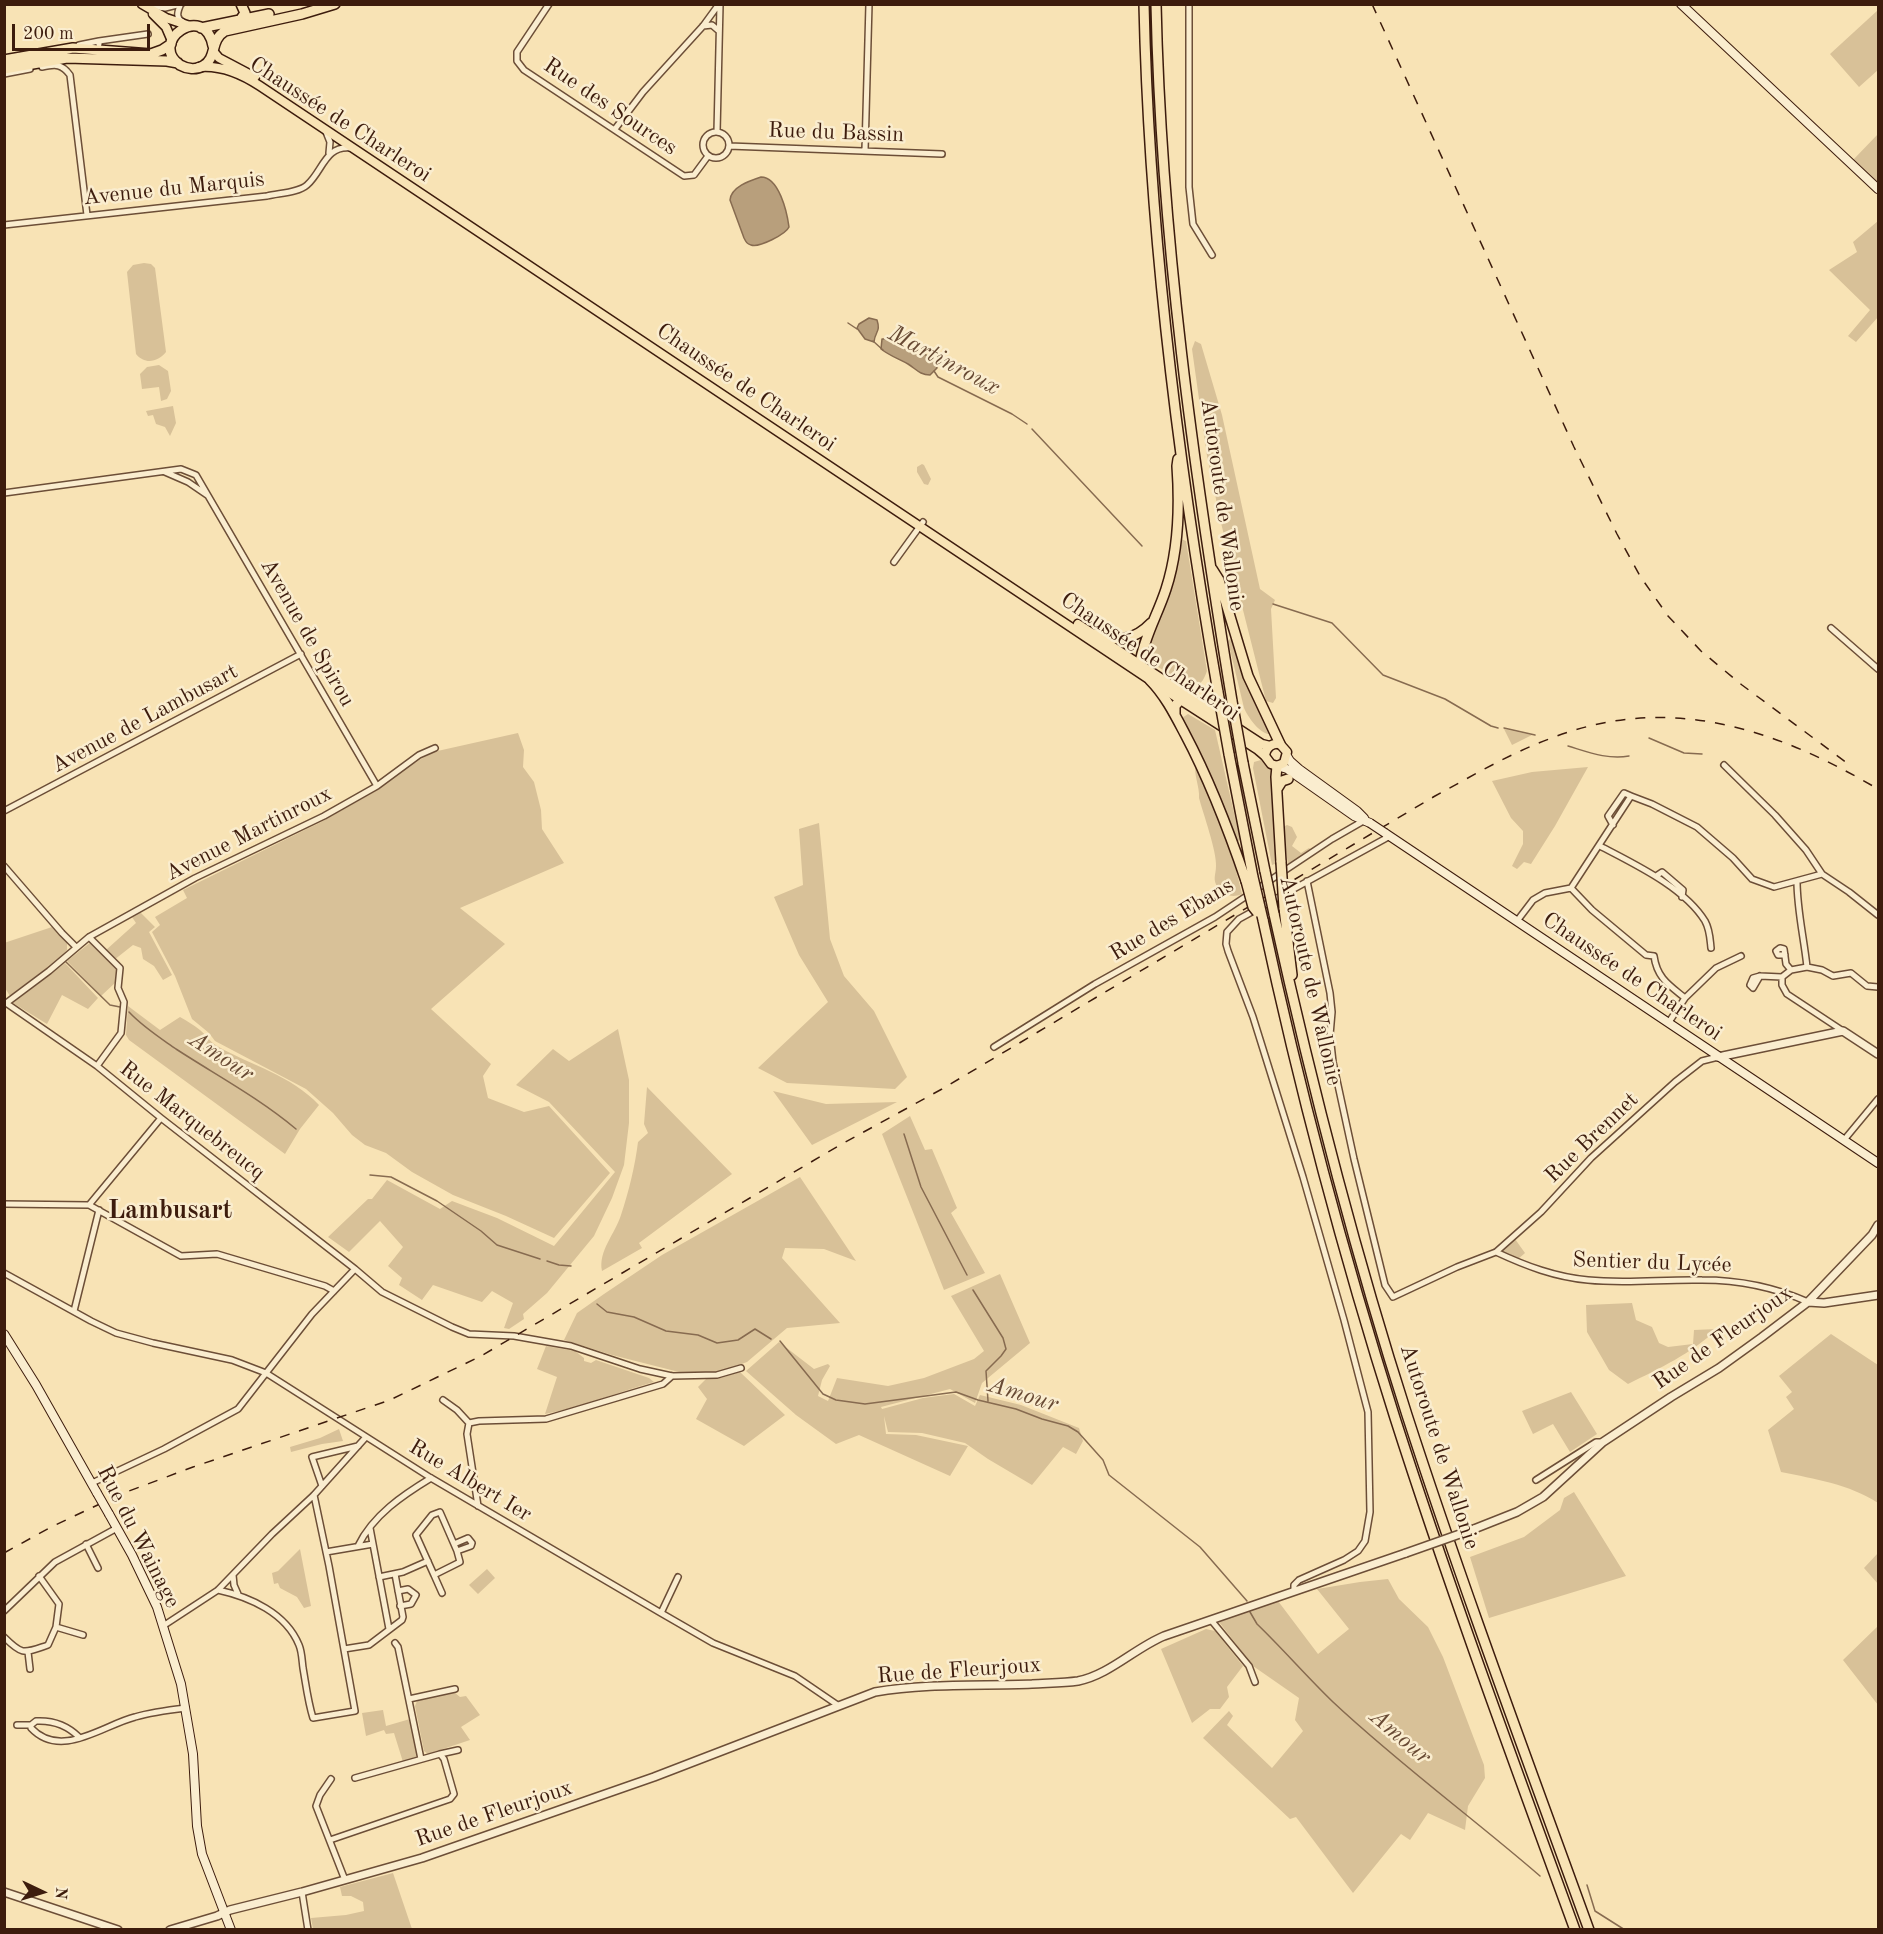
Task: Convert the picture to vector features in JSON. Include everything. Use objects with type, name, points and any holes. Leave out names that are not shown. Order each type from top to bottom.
[{"type":"highway","points":[[240,20],[245,13],[241,4]]},
{"type":"highway","points":[[4,60],[99,45],[151,54],[162,50],[171,43],[181,29],[190,26],[201,28],[312,4]]},
{"type":"highway","points":[[4,69],[67,58],[167,61],[188,68],[199,67],[207,63],[218,35],[225,31],[302,14],[334,4]]},
{"type":"highway","name":"Autoroute de Wallonie","points":[[1144,4],[1148,108],[1158,247],[1180,448],[1254,907],[1263,920],[1323,1171],[1371,1342],[1464,1624],[1575,1929]]},
{"type":"highway","name":"Autoroute de Wallonie","points":[[1156,4],[1173,272],[1193,444],[1232,701],[1264,871],[1338,1178],[1404,1404],[1480,1631],[1589,1929]]},
{"type":"highway","points":[[201,28],[210,35],[213,48]]},
{"type":"highway","points":[[171,43],[172,55],[178,63]]},
{"type":"highway","points":[[1140,663],[1145,643],[1167,586],[1176,548],[1179,513],[1177,466],[1180,448]]},
{"type":"highway","points":[[1210,566],[1219,580],[1248,676],[1280,744]]},
{"type":"highway","points":[[1094,634],[1113,640],[1124,640],[1141,632],[1154,619]]},
{"type":"highway","points":[[1147,678],[1163,694],[1193,749],[1249,879]]},
{"type":"highway","points":[[1175,714],[1175,706],[1180,700]]},
{"type":"highway","points":[[1277,766],[1284,908],[1292,970],[1291,990]]},
{"type":"highway","points":[[1277,789],[1282,781],[1288,779]]},
{"type":"main road","points":[[1681,4],[1878,189]]},
{"type":"main road","points":[[144,5],[166,18],[190,26]]},
{"type":"main road","points":[[144,5],[166,27],[171,43]]},
{"type":"main road","name":"Chaussée de Charleroi","points":[[213,48],[219,58],[245,71],[1265,756]]},
{"type":"main road","name":"Chaussée de Charleroi","points":[[199,67],[221,69],[242,76],[386,167]]},
{"type":"main road","name":"Chaussée de Charleroi","points":[[921,524],[1140,663],[1262,744],[1270,746]]},
{"type":"main road","points":[[1140,663],[1147,678]]},
{"type":"main road","points":[[1180,700],[1192,698]]},
{"type":"main road","points":[[1322,794],[1287,769],[1268,762],[1265,756],[1266,750],[1270,746],[1280,744],[1286,749],[1290,761],[1299,770],[1339,802]]},
{"type":"main road","points":[[1277,766],[1284,763],[1287,756]]},
{"type":"main road","points":[[1288,779],[1294,778],[1339,802]]},
{"type":"main road","name":"Chaussée de Charleroi","points":[[1339,802],[1358,811],[1367,821],[1387,835],[1878,1163]]},
{"type":"main road","name":"Rue du Wainage","points":[[4,1334],[36,1385],[132,1555],[163,1626],[186,1708],[193,1754],[197,1826],[202,1854],[231,1929]]},
{"type":"street","name":"Rue des Sources","points":[[549,4],[517,52],[517,61],[524,70],[684,176],[694,175],[708,156]]},
{"type":"street","points":[[615,129],[643,92],[720,4]]},
{"type":"street","points":[[717,132],[720,4]]},
{"type":"street","points":[[865,150],[869,4]]},
{"type":"street","points":[[1189,4],[1191,206],[1193,224],[1212,255]]},
{"type":"street","points":[[144,5],[165,8],[180,5],[177,15],[179,20],[190,26]]},
{"type":"street","points":[[703,26],[712,25],[719,32]]},
{"type":"street","points":[[99,45],[148,34]]},
{"type":"street","points":[[4,74],[58,65],[65,68],[70,75],[87,215]]},
{"type":"street","points":[[323,128],[329,137],[329,153],[343,147],[353,148]]},
{"type":"street","points":[[717,132],[727,138],[729,146],[723,156],[716,159],[708,156],[703,149],[703,141],[709,134],[717,132]]},
{"type":"street","name":"Rue du Bassin","points":[[729,146],[942,154]]},
{"type":"street","name":"Avenue du Marquis","points":[[4,225],[267,196],[307,185],[329,153]]},
{"type":"street","name":"Avenue de Spirou","points":[[4,493],[181,469],[196,475],[377,786]]},
{"type":"street","name":"Avenue de Spirou","points":[[164,471],[188,482],[208,496]]},
{"type":"street","points":[[894,562],[921,524]]},
{"type":"street","points":[[1831,628],[1878,669]]},
{"type":"street","name":"Avenue de Lambusart","points":[[4,812],[301,654]]},
{"type":"street","name":"Avenue Martinroux","points":[[5,1004],[89,937],[195,878],[324,816],[377,786],[419,755],[435,748]]},
{"type":"street","points":[[1724,765],[1775,815],[1806,850],[1822,874],[1878,915]]},
{"type":"street","points":[[1517,921],[1533,900],[1545,893],[1571,888],[1631,796],[1697,827],[1733,858],[1752,879],[1773,887],[1822,874]]},
{"type":"street","name":"Rue des Ebans","points":[[994,1047],[1095,984],[1215,917],[1332,839],[1367,821]]},
{"type":"street","points":[[1294,1591],[1294,1585],[1299,1580],[1344,1560],[1358,1551],[1365,1541],[1370,1512],[1368,1412],[1304,1177],[1253,1017],[1228,951],[1226,937],[1231,926],[1239,919],[1387,835]]},
{"type":"street","points":[[1600,846],[1656,876],[1662,872],[1683,890],[1682,897],[1705,921],[1709,929],[1711,948]]},
{"type":"street","points":[[4,866],[76,947]]},
{"type":"street","points":[[1307,881],[1330,993],[1332,1012],[1330,1035],[1333,1062],[1353,1159],[1388,1291],[1393,1297],[1457,1267],[1496,1252]]},
{"type":"street","points":[[1797,881],[1797,906],[1804,936],[1807,967]]},
{"type":"street","points":[[1571,888],[1592,910],[1646,955],[1654,956],[1663,980],[1685,998]]},
{"type":"street","points":[[89,937],[120,968],[118,988],[124,1002],[121,1033],[97,1066]]},
{"type":"street","points":[[1785,955],[1786,964],[1791,970]]},
{"type":"street","points":[[1669,1022],[1685,998],[1716,968],[1742,956]]},
{"type":"street","points":[[1760,976],[1782,977],[1791,970],[1807,967],[1833,976],[1851,973],[1867,986],[1878,987]]},
{"type":"street","points":[[1782,977],[1782,985],[1787,994],[1878,1054]]},
{"type":"street","name":"Rue Marquebreucq","points":[[5,1004],[97,1066],[382,1292],[470,1334],[514,1336],[571,1346],[640,1369],[672,1376]]},
{"type":"street","points":[[1718,1057],[1843,1031]]},
{"type":"street","name":"Rue Brennet","points":[[1496,1252],[1541,1212],[1591,1158],[1675,1082],[1702,1062],[1718,1057]]},
{"type":"street","points":[[1844,1140],[1878,1099]]},
{"type":"street","points":[[90,1205],[161,1118]]},
{"type":"street","points":[[4,1204],[90,1205],[181,1256],[217,1254],[333,1291]]},
{"type":"street","points":[[74,1311],[99,1210]]},
{"type":"street","name":"Rue de Fleurjoux","points":[[170,1929],[422,1858],[587,1802],[875,1692],[893,1689],[1079,1681],[1097,1674],[1148,1643],[1517,1512],[1543,1497],[1603,1442],[1719,1368],[1808,1302],[1872,1235],[1878,1225]]},
{"type":"street","name":"Sentier du Lycée","points":[[1496,1252],[1526,1265],[1566,1277],[1615,1282],[1737,1281],[1763,1286],[1808,1302]]},
{"type":"street","points":[[92,1483],[164,1449],[238,1409],[333,1291],[355,1269]]},
{"type":"street","name":"Rue Albert Ier","points":[[4,1273],[107,1329],[232,1360],[266,1373],[431,1478],[661,1613],[713,1643],[795,1676],[839,1706]]},
{"type":"street","points":[[1808,1302],[1824,1303],[1878,1295]]},
{"type":"street","points":[[469,1423],[546,1419],[663,1384],[672,1376],[717,1375],[741,1368]]},
{"type":"street","points":[[443,1400],[469,1423]]},
{"type":"street","points":[[469,1423],[467,1434],[478,1506]]},
{"type":"street","points":[[163,1626],[218,1590],[272,1534],[314,1495],[366,1437]]},
{"type":"street","name":"Rue de Fleurjoux","points":[[1536,1480],[1596,1442],[1603,1442]]},
{"type":"street","points":[[322,1486],[312,1457],[358,1446]]},
{"type":"street","points":[[358,1546],[370,1528],[395,1502],[431,1478]]},
{"type":"street","points":[[218,1590],[238,1594],[289,1626],[299,1646],[313,1719],[355,1711],[314,1495]]},
{"type":"street","points":[[434,1575],[458,1563],[460,1559],[440,1512],[434,1513],[417,1534],[428,1561],[434,1575],[442,1593]]},
{"type":"street","points":[[4,1611],[55,1562],[117,1528]]},
{"type":"street","points":[[370,1528],[389,1629]]},
{"type":"street","points":[[454,1544],[468,1538],[472,1543],[471,1546],[457,1551]]},
{"type":"street","points":[[86,1544],[98,1568]]},
{"type":"street","points":[[326,1552],[373,1544]]},
{"type":"street","points":[[379,1577],[403,1572],[428,1561]]},
{"type":"street","points":[[344,1649],[369,1645],[402,1620],[395,1574]]},
{"type":"street","points":[[233,1575],[234,1586],[238,1594]]},
{"type":"street","points":[[4,1637],[17,1651],[28,1652],[48,1645],[56,1627],[59,1604],[39,1576]]},
{"type":"street","points":[[661,1613],[678,1577]]},
{"type":"street","points":[[398,1591],[408,1589],[416,1594],[411,1604],[400,1606]]},
{"type":"street","points":[[1211,1620],[1249,1666],[1255,1682]]},
{"type":"street","points":[[56,1627],[83,1635]]},
{"type":"street","points":[[395,1643],[398,1647],[421,1759]]},
{"type":"street","points":[[28,1652],[30,1669]]},
{"type":"street","points":[[409,1699],[455,1689]]},
{"type":"street","points":[[31,1725],[36,1733],[51,1740],[68,1742],[134,1717],[186,1708]]},
{"type":"street","points":[[17,1725],[31,1725],[36,1721],[56,1722],[80,1737]]},
{"type":"street","points":[[355,1778],[458,1750]]},
{"type":"street","points":[[330,1840],[450,1799],[454,1794],[444,1759],[440,1754]]},
{"type":"street","points":[[331,1779],[320,1795],[316,1806],[345,1880]]},
{"type":"street","points":[[302,1892],[308,1929]]},
{"type":"street","points":[[4,1893],[118,1929]]},
{"type":"shaded area","points":[[1878,10],[1878,70],[1859,87],[1830,54]]},
{"type":"shaded area","points":[[1878,134],[1878,183],[1853,160]]},
{"type":"shaded area","points":[[761,177],[773,183],[781,196],[789,227],[772,240],[751,245],[744,238],[730,200],[737,188]]},
{"type":"shaded area","points":[[1878,221],[1878,317],[1856,342],[1848,336],[1870,310],[1829,270],[1857,252],[1853,242]]},
{"type":"shaded area","points":[[151,264],[155,268],[166,352],[151,361],[143,360],[136,354],[127,272],[133,265]]},
{"type":"shaded area","points":[[869,318],[877,320],[878,324],[874,342],[865,339],[857,328]]},
{"type":"shaded area","points":[[882,339],[930,357],[935,360],[937,368],[930,375],[921,373],[881,349]]},
{"type":"shaded area","points":[[1195,341],[1201,344],[1222,415],[1260,589],[1275,600],[1271,609],[1276,698],[1273,703],[1266,701],[1221,523],[1207,456],[1192,349]]},
{"type":"shaded area","points":[[159,365],[168,371],[171,391],[167,399],[161,401],[159,387],[142,389],[140,374],[147,367]]},
{"type":"shaded area","points":[[173,406],[176,423],[170,436],[165,427],[156,424],[153,415],[148,416],[146,411]]},
{"type":"shaded area","points":[[922,464],[931,479],[928,485],[924,484],[917,472],[917,467]]},
{"type":"shaded area","points":[[1181,539],[1186,541],[1207,671],[1200,683],[1195,686],[1188,686],[1144,658]]},
{"type":"shaded area","points":[[1230,639],[1234,643],[1270,730],[1269,734],[1258,728],[1244,708],[1228,641]]},
{"type":"shaded area","points":[[1188,714],[1215,730],[1240,839],[1237,842],[1182,721],[1182,718]]},
{"type":"shaded area","points":[[1504,729],[1532,735],[1512,745]]},
{"type":"shaded area","points":[[518,733],[524,750],[523,767],[534,782],[541,810],[542,829],[564,863],[460,908],[505,944],[431,1009],[491,1064],[483,1076],[488,1098],[524,1112],[549,1106],[610,1173],[554,1238],[453,1195],[412,1172],[386,1153],[365,1145],[306,1089],[215,1041],[192,1019],[175,976],[152,932],[160,925],[155,917],[187,898],[183,890],[321,822],[374,792],[433,752]]},
{"type":"shaded area","points":[[1261,760],[1273,769],[1277,863],[1272,865],[1253,768],[1254,762]]},
{"type":"shaded area","points":[[1196,766],[1231,850],[1242,894],[1236,896],[1223,893],[1215,882],[1216,860],[1199,798]]},
{"type":"shaded area","points":[[1588,767],[1531,864],[1524,862],[1517,869],[1512,866],[1523,844],[1523,831],[1511,818],[1492,781],[1532,772]]},
{"type":"shaded area","points":[[819,823],[830,939],[844,976],[874,1011],[907,1077],[895,1089],[787,1083],[758,1068],[828,1002],[799,955],[774,897],[803,885],[799,829]]},
{"type":"shaded area","points":[[1287,825],[1292,827],[1297,837],[1292,846],[1301,853],[1309,848],[1313,851],[1288,865],[1283,827]]},
{"type":"shaded area","points":[[140,912],[155,927],[149,932],[172,975],[163,980],[154,966],[143,959],[141,948],[133,945],[114,960],[106,950],[136,923],[132,917]]},
{"type":"shaded area","points":[[52,927],[67,942],[67,950],[58,960],[10,996],[5,988],[4,943]]},
{"type":"shaded area","points":[[91,942],[118,969],[116,982],[101,996],[67,961]]},
{"type":"shaded area","points":[[65,963],[98,998],[88,1009],[62,995],[47,1024],[13,1003]]},
{"type":"shaded area","points":[[128,1006],[160,1030],[180,1017],[198,1028],[212,1043],[284,1078],[319,1105],[300,1129],[285,1154],[129,1040],[126,1035]]},
{"type":"shaded area","points":[[618,1029],[629,1080],[629,1123],[624,1165],[594,1236],[547,1293],[523,1314],[524,1319],[509,1329],[504,1328],[513,1303],[492,1291],[482,1302],[433,1285],[422,1300],[399,1285],[402,1278],[388,1266],[403,1247],[380,1221],[349,1252],[328,1237],[368,1199],[372,1199],[387,1180],[440,1209],[452,1201],[497,1218],[554,1246],[615,1172],[549,1102],[516,1085],[553,1049],[569,1061]]},
{"type":"shaded area","points":[[647,1087],[732,1174],[639,1243],[642,1248],[602,1271],[602,1256],[627,1197],[638,1142],[648,1133],[644,1124]]},
{"type":"shaded area","points":[[773,1091],[826,1104],[897,1102],[812,1145]]},
{"type":"shaded area","points":[[910,1116],[925,1150],[932,1149],[957,1208],[951,1213],[985,1273],[944,1290],[882,1134]]},
{"type":"shaded area","points":[[800,1177],[856,1261],[824,1249],[785,1248],[782,1258],[840,1323],[787,1328],[747,1362],[714,1374],[679,1372],[564,1340],[577,1313],[604,1294],[662,1255]]},
{"type":"shaded area","points":[[1515,1239],[1525,1253],[1517,1260],[1501,1252]]},
{"type":"shaded area","points":[[1000,1274],[1030,1343],[982,1383],[975,1403],[950,1389],[881,1407],[882,1409],[923,1398],[954,1394],[975,1406],[980,1395],[1021,1405],[1079,1428],[1083,1441],[1076,1454],[1063,1447],[1032,1485],[965,1443],[922,1433],[888,1432],[884,1416],[886,1434],[916,1435],[968,1446],[950,1476],[859,1435],[836,1444],[796,1415],[746,1371],[779,1342],[814,1369],[828,1364],[830,1366],[822,1380],[818,1396],[828,1401],[837,1378],[888,1386],[924,1378],[974,1359],[984,1351],[951,1296]]},
{"type":"shaded area","points":[[1632,1303],[1636,1320],[1652,1327],[1659,1343],[1668,1347],[1693,1344],[1694,1330],[1717,1329],[1686,1353],[1628,1384],[1609,1370],[1587,1332],[1586,1305]]},
{"type":"shaded area","points":[[1831,1334],[1878,1365],[1878,1503],[1844,1487],[1781,1472],[1768,1430],[1794,1409],[1786,1397],[1792,1392],[1779,1376]]},
{"type":"shaded area","points":[[546,1346],[575,1351],[584,1358],[584,1361],[591,1363],[596,1360],[649,1378],[654,1382],[545,1414],[557,1377],[537,1369]]},
{"type":"shaded area","points":[[740,1372],[785,1415],[744,1446],[696,1419],[707,1399],[698,1387],[706,1379],[721,1378]]},
{"type":"shaded area","points":[[1571,1392],[1597,1434],[1570,1452],[1553,1424],[1533,1434],[1522,1411]]},
{"type":"shaded area","points":[[339,1429],[343,1441],[291,1452],[290,1447],[320,1438]]},
{"type":"shaded area","points":[[1574,1492],[1626,1576],[1489,1618],[1470,1557],[1524,1537],[1560,1510],[1564,1498]]},
{"type":"shaded area","points":[[300,1549],[311,1606],[304,1608],[297,1597],[280,1588],[278,1583],[274,1584],[272,1573],[278,1571]]},
{"type":"shaded area","points":[[1878,1553],[1878,1584],[1864,1568]]},
{"type":"shaded area","points":[[487,1569],[495,1578],[478,1594],[469,1585]]},
{"type":"shaded area","points":[[1388,1579],[1399,1599],[1428,1627],[1443,1657],[1484,1765],[1485,1778],[1468,1806],[1465,1830],[1428,1813],[1410,1840],[1401,1834],[1353,1893],[1296,1817],[1290,1819],[1203,1738],[1229,1711],[1233,1716],[1227,1725],[1272,1768],[1303,1731],[1295,1720],[1299,1698],[1253,1666],[1219,1622],[1278,1601],[1318,1654],[1349,1629],[1317,1589]]},
{"type":"shaded area","points":[[1878,1626],[1878,1705],[1843,1660]]},
{"type":"shaded area","points":[[1206,1629],[1215,1631],[1243,1666],[1227,1687],[1229,1697],[1220,1709],[1210,1709],[1192,1723],[1161,1649]]},
{"type":"shaded area","points":[[454,1692],[460,1697],[466,1696],[480,1715],[461,1727],[470,1740],[428,1754],[424,1751],[415,1706],[417,1701]]},
{"type":"shaded area","points":[[383,1710],[386,1726],[410,1719],[418,1756],[403,1762],[394,1733],[386,1734],[384,1730],[366,1736],[362,1713]]},
{"type":"shaded area","points":[[393,1873],[412,1929],[313,1929],[311,1918],[364,1911],[363,1902],[351,1896],[342,1896],[340,1887]]},
{"type":"waterway","name":"Martinroux","points":[[848,323],[857,329]]},
{"type":"waterway","name":"Martinroux","points":[[873,341],[883,350]]},
{"type":"waterway","name":"Martinroux","points":[[934,371],[938,377],[1012,414],[1027,424]]},
{"type":"waterway","name":"Martinroux","points":[[1032,429],[1142,546]]},
{"type":"waterway","name":"Martinroux","points":[[1273,604],[1332,623],[1383,675],[1445,699],[1498,728]]},
{"type":"waterway","name":"Martinroux","points":[[1504,728],[1535,735]]},
{"type":"waterway","name":"Martinroux","points":[[1649,738],[1684,753],[1702,754]]},
{"type":"waterway","name":"Martinroux","points":[[1568,746],[1606,756],[1629,756]]},
{"type":"waterway","name":"Amour","points":[[66,962],[110,1005],[120,1007]]},
{"type":"waterway","name":"Amour","points":[[129,1012],[163,1040],[252,1097],[296,1129]]},
{"type":"waterway","points":[[904,1134],[921,1187],[967,1275]]},
{"type":"waterway","name":"Amour","points":[[370,1175],[391,1177],[437,1201],[481,1231],[497,1245],[540,1259]]},
{"type":"waterway","name":"Amour","points":[[547,1261],[571,1266]]},
{"type":"waterway","points":[[973,1290],[1003,1338],[1006,1349],[986,1371],[988,1401]]},
{"type":"waterway","name":"Amour","points":[[597,1304],[607,1312],[634,1317],[666,1331],[698,1335],[717,1343],[738,1340],[755,1329],[771,1339]]},
{"type":"waterway","name":"Amour","points":[[780,1341],[823,1394],[836,1400],[865,1404],[956,1392],[1068,1426],[1078,1432],[1103,1460],[1109,1475],[1200,1547],[1247,1601]]},
{"type":"waterway","name":"Amour","points":[[1250,1612],[1257,1624],[1358,1725],[1540,1876]]},
{"type":"waterway","name":"Amour","points":[[1587,1885],[1595,1911],[1625,1930]]},
{"type":"railway","points":[[1372,4],[1574,447],[1640,576],[1668,616],[1701,651],[1742,685],[1851,766]]},
{"type":"railway","points":[[4,1553],[51,1527],[121,1494],[390,1400],[481,1356],[840,1145],[942,1089],[1435,796],[1534,745],[1593,725],[1636,718],[1678,718],[1719,724],[1760,734],[1839,767],[1878,789]]},
{"type":"district","name":"Lambusart","points":[[170,1211]]}]
